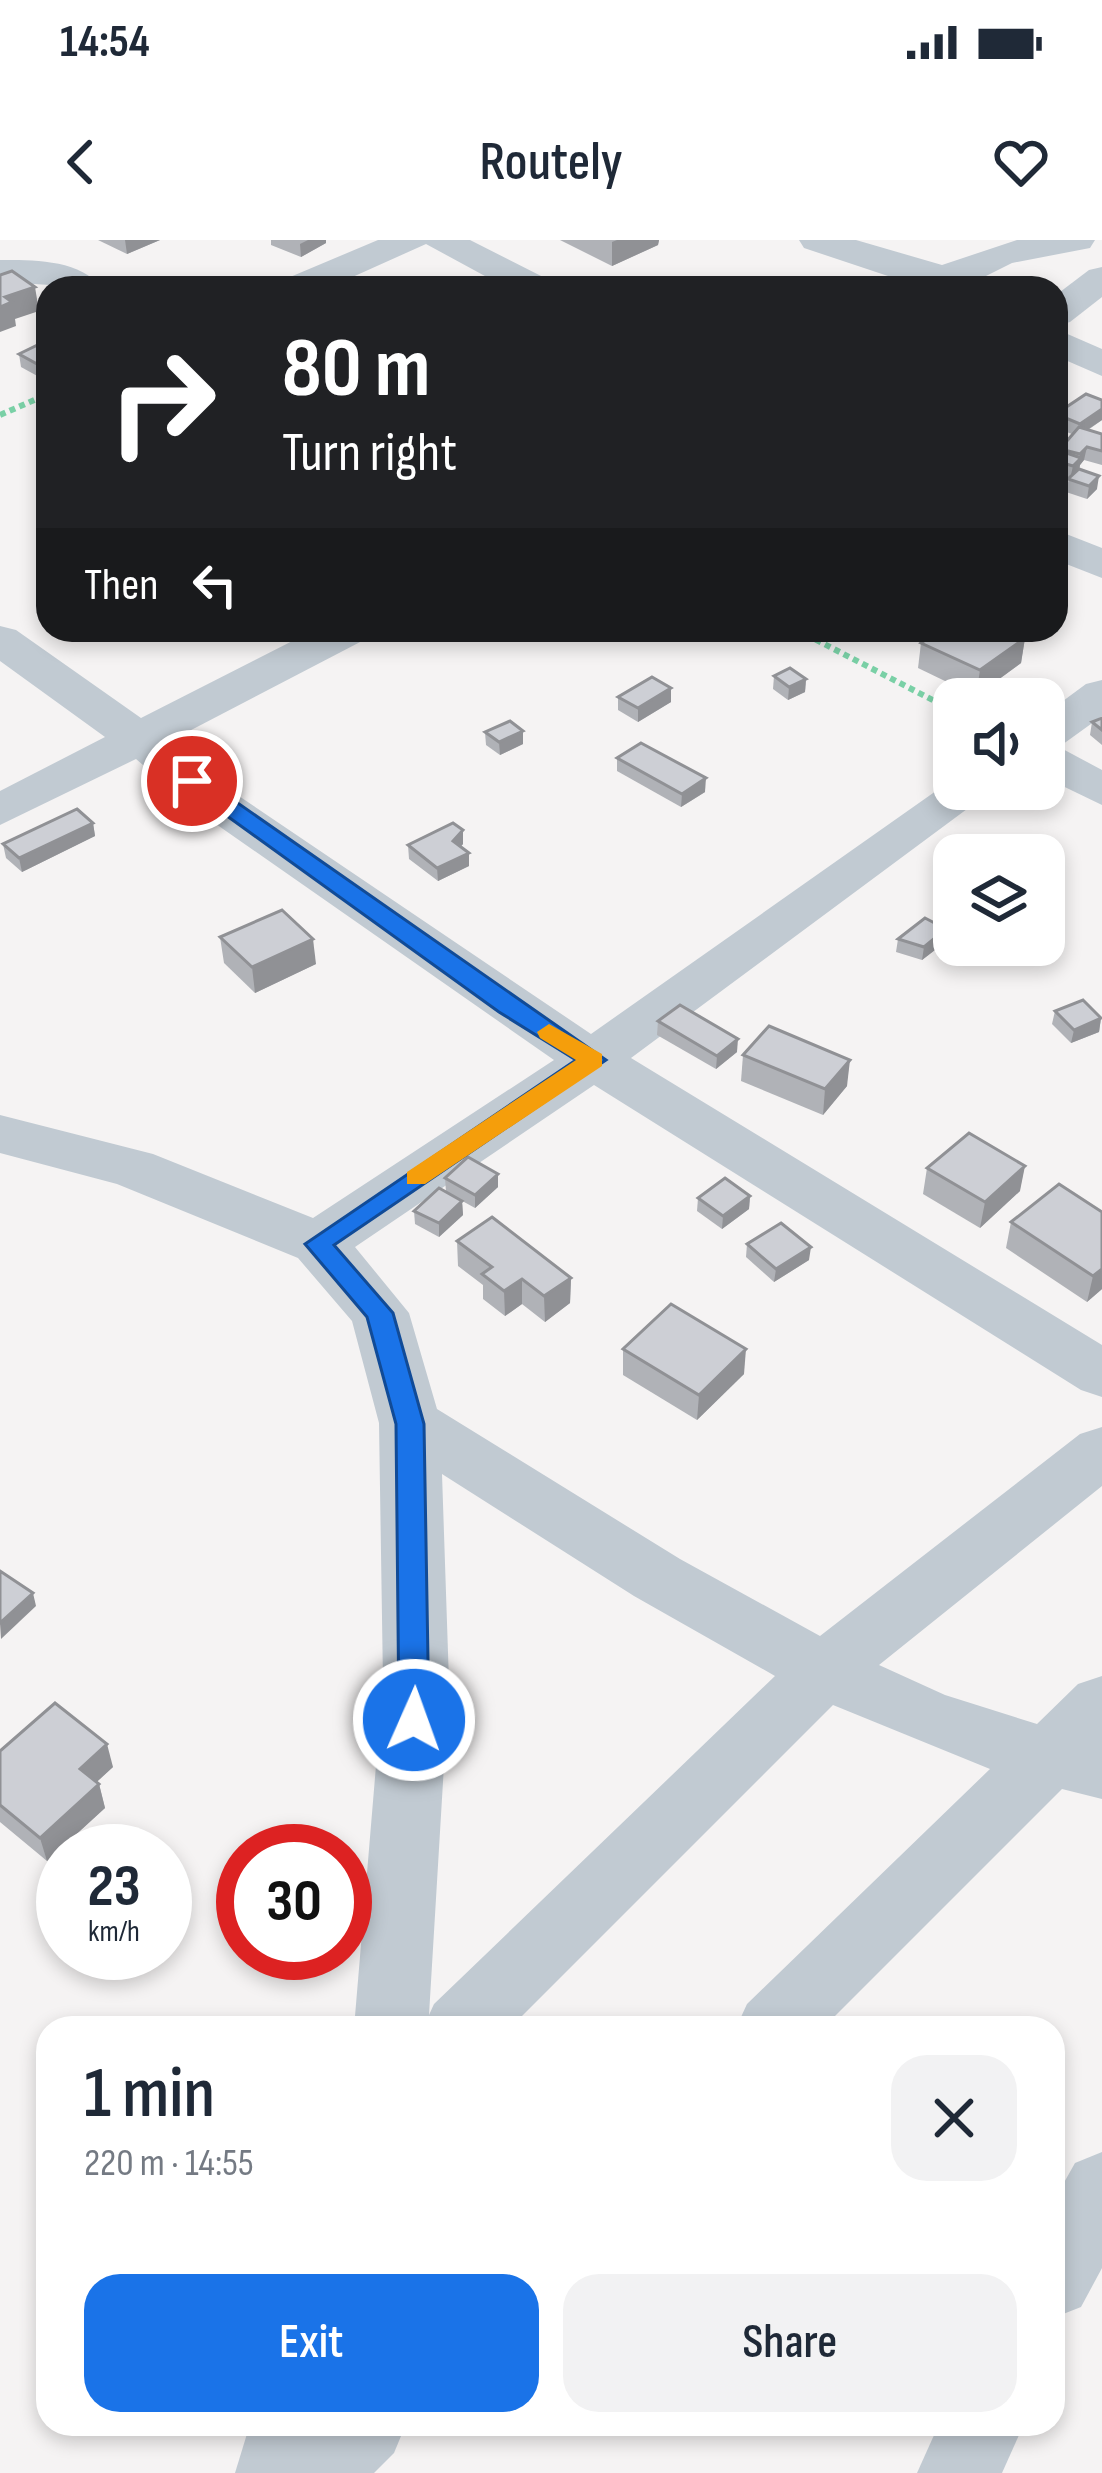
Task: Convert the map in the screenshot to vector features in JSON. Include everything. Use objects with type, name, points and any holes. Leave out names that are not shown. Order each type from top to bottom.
[{"type":"street","points":[[324,276],[410,240]]},
{"type":"street","points":[[442,240],[512,276]]},
{"type":"street","points":[[817,240],[923,276]]},
{"type":"street","points":[[958,276],[1002,254],[1077,240]]},
{"type":"street","points":[[0,271],[42,271],[54,276]]},
{"type":"street","points":[[1068,305],[1102,278]]},
{"type":"street","points":[[1068,347],[1102,364]]},
{"type":"street","points":[[1068,549],[1102,565]]},
{"type":"street","points":[[0,640],[138,739],[211,799],[507,1007],[1102,1374]]},
{"type":"street","points":[[0,810],[325,642]]},
{"type":"street","points":[[1065,721],[1102,694]]},
{"type":"street","points":[[1065,770],[1102,790]]},
{"type":"street","points":[[318,1244],[593,1060],[695,981],[940,810]]},
{"type":"street","points":[[0,1134],[133,1168],[318,1244],[379,1313],[410,1424],[416,1682],[393,2016]]},
{"type":"street","points":[[410,1424],[822,1673],[1076,1765]]},
{"type":"street","points":[[472,2016],[822,1673],[1102,1451]]},
{"type":"street","points":[[787,2016],[1076,1765],[1102,1705]]},
{"type":"street","points":[[1065,2257],[1102,2190]]},
{"type":"street","points":[[277,2473],[288,2436]]},
{"type":"street","points":[[314,2473],[352,2436]]},
{"type":"street","points":[[959,2473],[977,2436]]},
{"type":"path","points":[[0,415],[36,399]]},
{"type":"path","points":[[820,642],[933,700]]},
{"type":"building","points":[[12,271],[35,287],[5,297],[12,302],[0,307],[0,275]]},
{"type":"building","points":[[36,346],[36,363],[19,354]]},
{"type":"building","points":[[1086,394],[1102,400],[1102,409],[1080,424],[1068,419],[1068,406]]},
{"type":"building","points":[[1079,427],[1102,434],[1102,451],[1087,447],[1080,454],[1068,451],[1068,440]]},
{"type":"building","points":[[1068,453],[1081,458],[1068,465]]},
{"type":"building","points":[[1079,469],[1099,476],[1089,486],[1068,479]]},
{"type":"building","points":[[922,642],[1019,642],[980,670]]},
{"type":"building","points":[[790,668],[806,679],[789,687],[774,676]]},
{"type":"building","points":[[652,677],[671,688],[638,708],[618,697]]},
{"type":"building","points":[[510,721],[523,731],[499,742],[485,732]]},
{"type":"building","points":[[641,743],[706,778],[682,794],[617,758]]},
{"type":"building","points":[[77,809],[93,823],[19,858],[3,844]]},
{"type":"building","points":[[453,823],[463,830],[453,841],[469,853],[437,868],[408,845]]},
{"type":"building","points":[[282,910],[313,939],[252,967],[220,937]]},
{"type":"building","points":[[925,918],[933,922],[933,940],[924,947],[898,939]]},
{"type":"building","points":[[1083,1000],[1101,1018],[1074,1030],[1055,1011]]},
{"type":"building","points":[[680,1005],[738,1039],[717,1056],[658,1021]]},
{"type":"building","points":[[769,1026],[850,1060],[825,1089],[743,1055]]},
{"type":"building","points":[[969,1133],[1025,1166],[985,1202],[927,1168]]},
{"type":"building","points":[[468,1157],[498,1174],[475,1195],[445,1178]]},
{"type":"building","points":[[725,1178],[750,1196],[723,1216],[698,1198]]},
{"type":"building","points":[[1059,1184],[1102,1212],[1102,1269],[1093,1276],[1011,1222]]},
{"type":"building","points":[[439,1188],[462,1201],[439,1223],[414,1211]]},
{"type":"building","points":[[492,1217],[571,1278],[544,1296],[522,1279],[504,1291],[482,1274],[492,1267],[457,1241]]},
{"type":"building","points":[[781,1223],[811,1247],[776,1269],[747,1244]]},
{"type":"building","points":[[671,1304],[746,1349],[699,1395],[623,1349]]},
{"type":"building","points":[[0,1571],[33,1593],[0,1623]]},
{"type":"building","points":[[55,1703],[107,1744],[80,1769],[99,1784],[55,1824],[36,1824],[36,1835],[0,1805],[0,1751]]},
{"type":"slow traffic","points":[[416,1178],[593,1060],[549,1032]]},
{"type":"route","points":[[192,781],[507,1007],[593,1060],[318,1244],[379,1313],[410,1424],[414,1720]]}]
